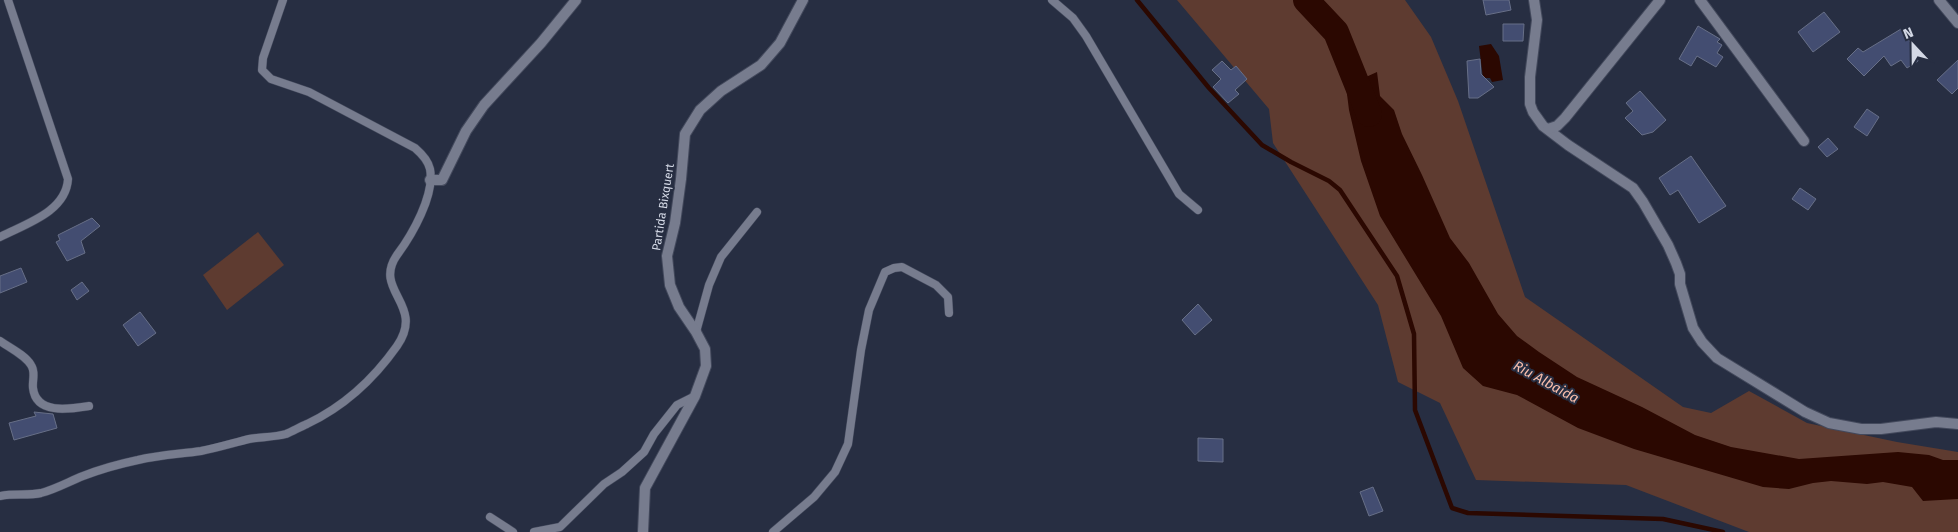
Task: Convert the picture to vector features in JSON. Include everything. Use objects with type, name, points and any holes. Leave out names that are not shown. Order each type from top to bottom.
[{"type":"street","points":[[430,180],[442,180],[466,131],[484,105],[541,43],[576,0]]},
{"type":"street","name":"Partida Bixquert","points":[[644,532],[646,488],[695,396],[706,366],[705,348],[679,307],[670,285],[667,256],[675,223],[682,179],[685,134],[700,110],[721,91],[761,65],[780,43],[803,0]]},
{"type":"street","points":[[1534,0],[1537,20],[1530,77],[1530,104],[1536,118],[1568,145],[1633,188],[1668,245],[1676,263],[1693,328],[1702,342],[1717,358],[1805,412],[1829,423],[1861,429],[1881,429],[1936,422],[1958,424]]},
{"type":"street","points":[[1548,129],[1557,126],[1566,118],[1660,0]]},
{"type":"street","points":[[1700,0],[1804,141]]},
{"type":"street","points":[[1939,0],[1958,23]]},
{"type":"lane","points":[[0,237],[52,209],[62,198],[68,179],[8,0]]},
{"type":"lane","points":[[0,496],[42,492],[116,464],[143,458],[201,451],[250,439],[286,434],[325,416],[356,394],[378,371],[405,332],[407,318],[392,285],[390,277],[391,266],[413,234],[423,209],[430,180],[430,168],[424,155],[415,148],[327,103],[310,92],[271,79],[262,70],[263,58],[283,0]]},
{"type":"lane","points":[[1052,0],[1073,18],[1086,36],[1179,194],[1198,210]]},
{"type":"lane","points":[[696,332],[709,285],[721,257],[757,212]]},
{"type":"lane","points":[[773,532],[814,497],[835,472],[848,444],[861,350],[869,310],[885,272],[902,267],[936,285],[948,297],[949,313]]},
{"type":"lane","points":[[0,341],[28,360],[32,366],[33,390],[38,401],[47,407],[61,409],[89,406]]},
{"type":"lane","points":[[534,532],[560,527],[604,484],[622,472],[644,452],[654,434],[677,405],[695,396]]},
{"type":"lane","points":[[490,517],[513,532]]},
{"type":"shaded area","points":[[1177,0],[1405,0],[1431,37],[1458,101],[1525,297],[1683,407],[1711,413],[1749,391],[1807,423],[1897,442],[1958,452],[1958,532],[1749,532],[1626,485],[1476,480],[1440,403],[1398,382],[1378,305],[1273,143],[1269,109]]},
{"type":"shaded area","points":[[258,232],[284,265],[227,310],[203,275]]},
{"type":"water","points":[[1491,44],[1499,56],[1503,80],[1492,82],[1490,78],[1483,78],[1479,46]]},
{"type":"water","points":[[1377,72],[1380,96],[1394,110],[1402,134],[1450,238],[1469,263],[1498,314],[1517,336],[1577,377],[1642,407],[1695,435],[1731,447],[1799,459],[1898,452],[1929,455],[1943,460],[1958,460],[1958,499],[1923,501],[1912,487],[1883,482],[1867,484],[1831,481],[1789,489],[1763,487],[1634,449],[1578,428],[1517,395],[1483,386],[1463,368],[1441,316],[1380,216],[1361,161],[1349,110],[1346,86]]},
{"type":"building","points":[[1483,0],[1509,0],[1511,10],[1486,15]]},
{"type":"building","points":[[1824,12],[1840,32],[1813,52],[1798,32]]},
{"type":"building","points":[[1503,24],[1524,24],[1523,41],[1503,41]]},
{"type":"building","points":[[1698,26],[1720,39],[1717,42],[1722,45],[1717,53],[1723,57],[1716,67],[1697,56],[1691,66],[1679,59]]},
{"type":"building","points":[[1901,29],[1920,56],[1917,58],[1918,61],[1907,68],[1901,60],[1891,66],[1884,56],[1864,76],[1847,59],[1858,48],[1863,52]]},
{"type":"building","points":[[1480,59],[1481,74],[1494,87],[1478,98],[1469,98],[1467,61]]},
{"type":"building","points":[[1958,60],[1958,88],[1952,94],[1937,80]]},
{"type":"building","points":[[1222,61],[1231,70],[1236,66],[1247,79],[1235,90],[1239,94],[1228,103],[1213,87],[1221,79],[1212,70]]},
{"type":"building","points":[[1640,91],[1666,120],[1653,132],[1642,135],[1625,118],[1633,111],[1626,103]]},
{"type":"building","points":[[1867,109],[1879,117],[1867,136],[1854,127]]},
{"type":"building","points":[[1828,138],[1838,149],[1827,157],[1818,147]]},
{"type":"building","points":[[1691,156],[1726,206],[1699,223],[1678,190],[1670,195],[1659,178]]},
{"type":"building","points":[[1800,188],[1816,199],[1808,210],[1792,199]]},
{"type":"building","points":[[92,218],[100,226],[81,241],[85,253],[67,261],[56,242],[60,240],[58,235]]},
{"type":"building","points":[[21,268],[27,282],[0,293],[0,276]]},
{"type":"building","points":[[82,282],[89,291],[77,300],[71,290]]},
{"type":"building","points":[[1198,304],[1212,320],[1195,335],[1182,320]]},
{"type":"building","points":[[140,312],[156,333],[138,346],[123,325]]},
{"type":"building","points":[[34,412],[53,414],[57,428],[14,440],[9,423],[36,416]]},
{"type":"building","points":[[1198,438],[1223,439],[1223,462],[1198,461]]},
{"type":"building","points":[[1373,487],[1383,511],[1369,516],[1360,492]]},
{"type":"waterway","points":[[1137,0],[1209,88],[1262,145],[1329,181],[1340,190],[1397,276],[1414,334],[1415,410],[1452,508],[1468,513],[1663,519],[1723,532]]},
{"type":"waterway","name":"Riu Albaida","points":[[1306,0],[1336,32],[1369,114]]}]
